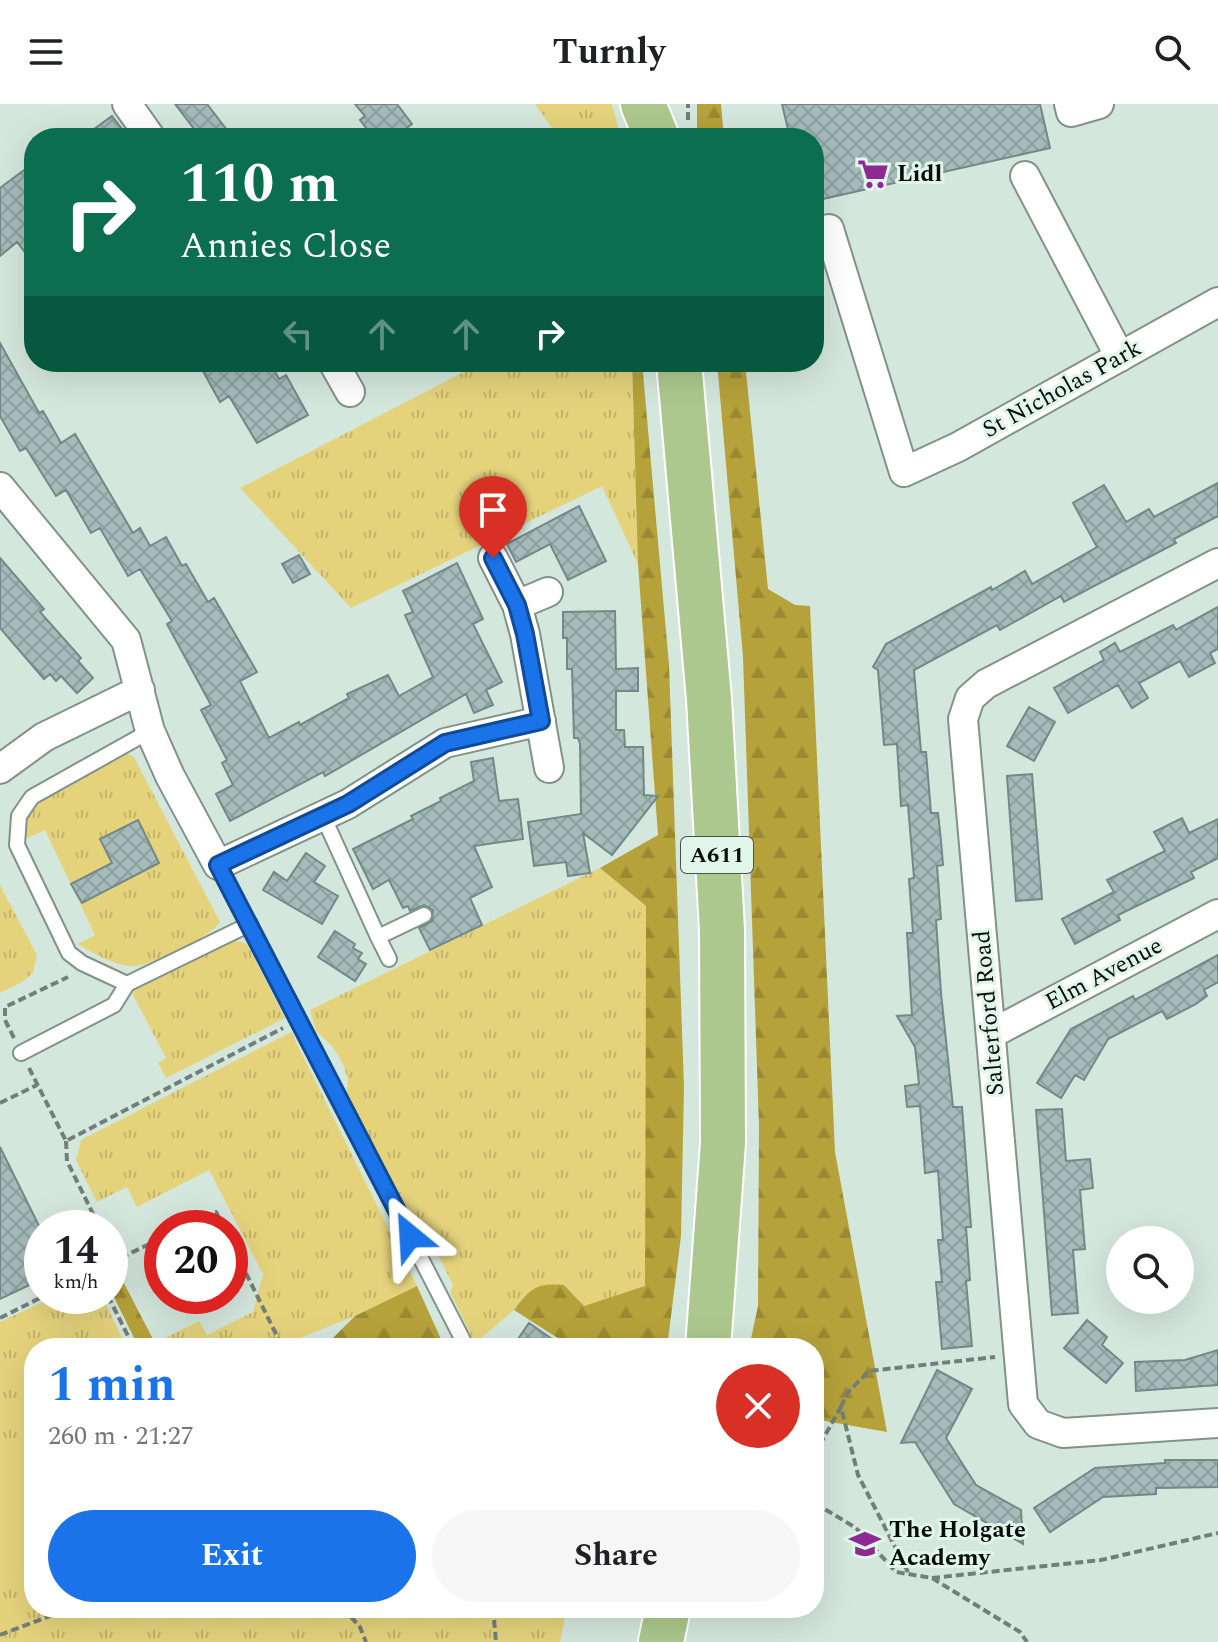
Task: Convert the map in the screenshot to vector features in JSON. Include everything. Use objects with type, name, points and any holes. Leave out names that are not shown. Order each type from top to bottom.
[{"type":"main road","points":[[643,104],[653,128]]},
{"type":"main road","points":[[665,128],[667,104]]},
{"type":"main road","name":"A611","points":[[680,372],[709,699],[722,930],[723,1143],[709,1338]]},
{"type":"main road","points":[[661,1642],[666,1618]]},
{"type":"street","points":[[127,104],[144,128]]},
{"type":"street","points":[[1069,104],[1071,112],[1099,104]]},
{"type":"street","points":[[1025,176],[1120,357]]},
{"type":"street","name":"St Nicholas Park","points":[[829,229],[904,472],[958,447],[1218,302]]},
{"type":"street","points":[[339,372],[350,392]]},
{"type":"street","points":[[0,487],[126,640],[150,731],[170,776],[218,865],[348,804],[445,743],[541,721]]},
{"type":"street","points":[[493,558],[517,605],[525,634],[549,768]]},
{"type":"street","name":"Salterford Road","points":[[1218,563],[986,684],[970,698],[963,719],[1023,1404],[1038,1424],[1063,1433],[1218,1423]]},
{"type":"street","points":[[517,605],[548,592]]},
{"type":"street","points":[[0,769],[44,737],[140,690]]},
{"type":"street","name":"Elm Avenue","points":[[991,1034],[1218,914]]},
{"type":"lane","points":[[127,984],[82,963],[69,953],[17,845],[19,816],[32,797],[150,731]]},
{"type":"lane","points":[[323,816],[389,959]]},
{"type":"lane","points":[[218,865],[462,1338]]},
{"type":"lane","points":[[378,937],[424,915]]},
{"type":"lane","points":[[21,1053],[114,1005],[127,984],[250,924]]},
{"type":"path","points":[[73,974],[3,1006],[5,1020],[66,1141],[67,1161],[91,1210]]},
{"type":"path","points":[[66,1141],[299,1020]]},
{"type":"path","points":[[0,1103],[37,1085]]},
{"type":"path","points":[[248,1277],[278,1338]]},
{"type":"path","points":[[0,1318],[24,1306]]},
{"type":"path","points":[[117,1314],[129,1338]]},
{"type":"path","points":[[824,1437],[847,1393],[869,1371],[1019,1355]]},
{"type":"path","points":[[841,1407],[858,1475],[908,1574]]},
{"type":"path","points":[[824,1509],[856,1528],[896,1572],[932,1578],[1101,1560],[1218,1533]]},
{"type":"path","points":[[932,1578],[1020,1632],[1027,1642]]},
{"type":"path","points":[[0,1635],[45,1618]]},
{"type":"path","points":[[352,1618],[360,1627],[366,1642]]},
{"type":"path","points":[[494,1618],[496,1642]]},
{"type":"green space","points":[[535,104],[612,104],[618,128],[552,128]]},
{"type":"green space","points":[[697,104],[721,104],[723,128],[697,128]]},
{"type":"green space","points":[[464,372],[632,372],[638,564],[602,486],[351,608],[240,488]]},
{"type":"green space","points":[[632,372],[643,372],[669,665],[684,1087],[681,1236],[668,1338],[558,1338],[514,1310],[535,1288],[564,1285],[584,1306],[645,1286],[646,906],[600,868],[658,835],[638,564]]},
{"type":"green space","points":[[718,372],[746,372],[768,589],[795,605],[810,606],[835,1152],[887,1432],[824,1421],[824,1338],[751,1338],[758,1306],[759,1126],[743,657]]},
{"type":"green space","points":[[126,753],[134,757],[220,922],[206,935],[182,948],[137,966],[114,962],[78,944],[95,935],[45,830],[27,838],[24,833],[26,815],[35,800]]},
{"type":"green space","points":[[600,868],[646,906],[645,1287],[584,1306],[564,1285],[525,1296],[514,1310],[481,1338],[473,1338],[450,1292],[453,1285],[433,1245],[424,1241],[346,1100],[348,1079],[343,1064],[333,1047],[316,1031],[310,1010]]},
{"type":"green space","points":[[0,885],[37,955],[33,973],[0,993]]},
{"type":"green space","points":[[233,940],[247,944],[285,1018],[166,1078],[158,1063],[166,1058],[131,991]]},
{"type":"green space","points":[[291,1032],[417,1286],[302,1338],[165,1338],[199,1321],[207,1335],[253,1312],[263,1274],[248,1245],[248,1210],[230,1210],[209,1170],[137,1207],[127,1187],[97,1202],[76,1160],[81,1140]]},
{"type":"green space","points":[[417,1286],[440,1338],[333,1338],[355,1316]]},
{"type":"green space","points":[[128,1291],[152,1338],[134,1338],[122,1314],[128,1314]]},
{"type":"green space","points":[[24,1311],[24,1314],[111,1314],[122,1338],[24,1338],[24,1618],[565,1618],[560,1642],[0,1642],[0,1322]]},
{"type":"green space","points":[[24,1449],[24,1572],[4,1581],[0,1571],[0,1460]]},
{"type":"building","points":[[175,104],[207,104],[225,128],[193,128]]},
{"type":"building","points":[[355,104],[397,104],[412,124],[407,128],[366,128],[360,120],[365,116]]},
{"type":"building","name":"Lidl","points":[[782,104],[1040,104],[1050,148],[824,199],[824,128],[788,128]]},
{"type":"building","points":[[112,116],[121,128],[96,128]]},
{"type":"building","points":[[24,170],[24,251],[17,242],[0,256],[0,188]]},
{"type":"building","points":[[0,343],[39,413],[43,411],[61,443],[75,434],[133,533],[140,528],[150,546],[166,537],[208,602],[214,598],[257,672],[240,681],[269,738],[299,722],[300,725],[349,698],[347,694],[388,675],[399,696],[433,677],[405,615],[413,612],[403,591],[457,563],[483,619],[473,624],[502,682],[486,690],[493,705],[474,713],[466,694],[325,776],[323,772],[230,821],[216,794],[233,785],[222,763],[227,760],[201,710],[211,705],[167,624],[172,621],[140,569],[128,576],[100,528],[91,533],[66,490],[56,496],[26,448],[20,451],[0,416]]},
{"type":"building","points":[[204,372],[275,372],[279,379],[286,375],[308,415],[257,443],[229,396],[220,402]]},
{"type":"building","points":[[1218,483],[1218,516],[1174,539],[1176,543],[1064,602],[1061,596],[1000,630],[997,625],[914,670],[921,752],[926,752],[931,813],[938,813],[941,841],[943,865],[937,866],[941,919],[936,920],[941,993],[953,1107],[962,1107],[971,1227],[966,1227],[970,1280],[966,1281],[972,1346],[942,1349],[936,1282],[942,1282],[938,1240],[943,1240],[938,1171],[925,1173],[920,1106],[907,1107],[905,1086],[919,1084],[915,1047],[897,1016],[912,1015],[907,933],[913,933],[909,879],[914,878],[908,805],[901,806],[897,744],[884,745],[878,670],[873,667],[886,644],[991,587],[992,590],[1025,571],[1032,584],[1097,547],[1073,503],[1104,485],[1126,522],[1149,509],[1154,517]]},
{"type":"building","points":[[579,506],[606,561],[568,580],[550,544],[516,562],[507,544]]},
{"type":"building","points":[[299,555],[310,574],[293,583],[282,564]]},
{"type":"building","points":[[0,558],[44,609],[40,612],[81,658],[78,661],[93,678],[77,693],[61,676],[56,681],[50,674],[44,679],[0,628]]},
{"type":"building","points":[[1218,607],[1218,649],[1210,653],[1215,663],[1189,677],[1180,661],[1139,683],[1148,698],[1132,708],[1118,685],[1068,713],[1054,688],[1104,660],[1100,652],[1115,643],[1120,652],[1173,625],[1176,630]]},
{"type":"building","points":[[615,611],[616,669],[638,668],[638,691],[616,691],[616,730],[624,730],[625,747],[643,747],[644,795],[658,796],[612,855],[583,833],[590,873],[568,876],[566,862],[534,866],[528,822],[581,814],[580,744],[578,738],[574,738],[572,669],[567,669],[563,612]]},
{"type":"building","points":[[1029,707],[1055,722],[1034,761],[1007,746]]},
{"type":"building","points":[[493,758],[499,801],[518,799],[523,839],[474,846],[492,887],[470,898],[482,925],[430,950],[419,928],[432,921],[433,910],[424,905],[410,911],[408,906],[403,908],[389,880],[373,889],[353,849],[413,819],[411,816],[474,781],[471,762]]},
{"type":"building","points":[[1032,774],[1042,899],[1016,901],[1007,776]]},
{"type":"building","points":[[1182,818],[1189,833],[1218,819],[1218,858],[1191,872],[1194,878],[1118,915],[1120,920],[1075,944],[1062,919],[1114,892],[1107,880],[1165,851],[1154,832]]},
{"type":"building","points":[[138,820],[159,863],[82,903],[71,884],[112,863],[100,839]]},
{"type":"building","points":[[306,853],[325,866],[314,882],[338,896],[322,924],[263,890],[274,872],[287,881]]},
{"type":"building","points":[[335,931],[355,944],[353,948],[362,953],[358,959],[366,964],[355,981],[318,957]]},
{"type":"building","points":[[1218,955],[1218,982],[1204,990],[1207,996],[1196,1004],[1167,1019],[1162,1011],[1108,1039],[1084,1080],[1075,1075],[1061,1098],[1037,1083],[1071,1029],[1133,996],[1135,1000]]},
{"type":"building","points":[[1062,1109],[1066,1161],[1090,1159],[1093,1188],[1080,1190],[1085,1249],[1073,1250],[1078,1313],[1052,1315],[1036,1110]]},
{"type":"building","points":[[0,1147],[31,1210],[24,1210],[24,1288],[0,1299]]},
{"type":"building","points":[[1087,1320],[1107,1337],[1102,1345],[1123,1363],[1106,1383],[1064,1348]]},
{"type":"building","points":[[529,1323],[551,1338],[519,1338]]},
{"type":"building","points":[[1218,1350],[1218,1385],[1136,1391],[1135,1362],[1185,1360]]},
{"type":"building","points":[[937,1370],[972,1389],[946,1438],[976,1485],[1021,1510],[1023,1544],[954,1504],[915,1442],[901,1443]]},
{"type":"building","points":[[1165,1460],[1218,1460],[1218,1487],[1156,1488],[1156,1494],[1103,1497],[1050,1532],[1034,1508],[1095,1468],[1165,1463]]},
{"type":"place","name":"Lidl","points":[[873,174]]},
{"type":"place","name":"The Holgate Academy","points":[[865,1544]]},
{"type":"route","points":[[410,1236],[218,865],[348,804],[445,743],[541,721],[517,605],[493,558]]}]
